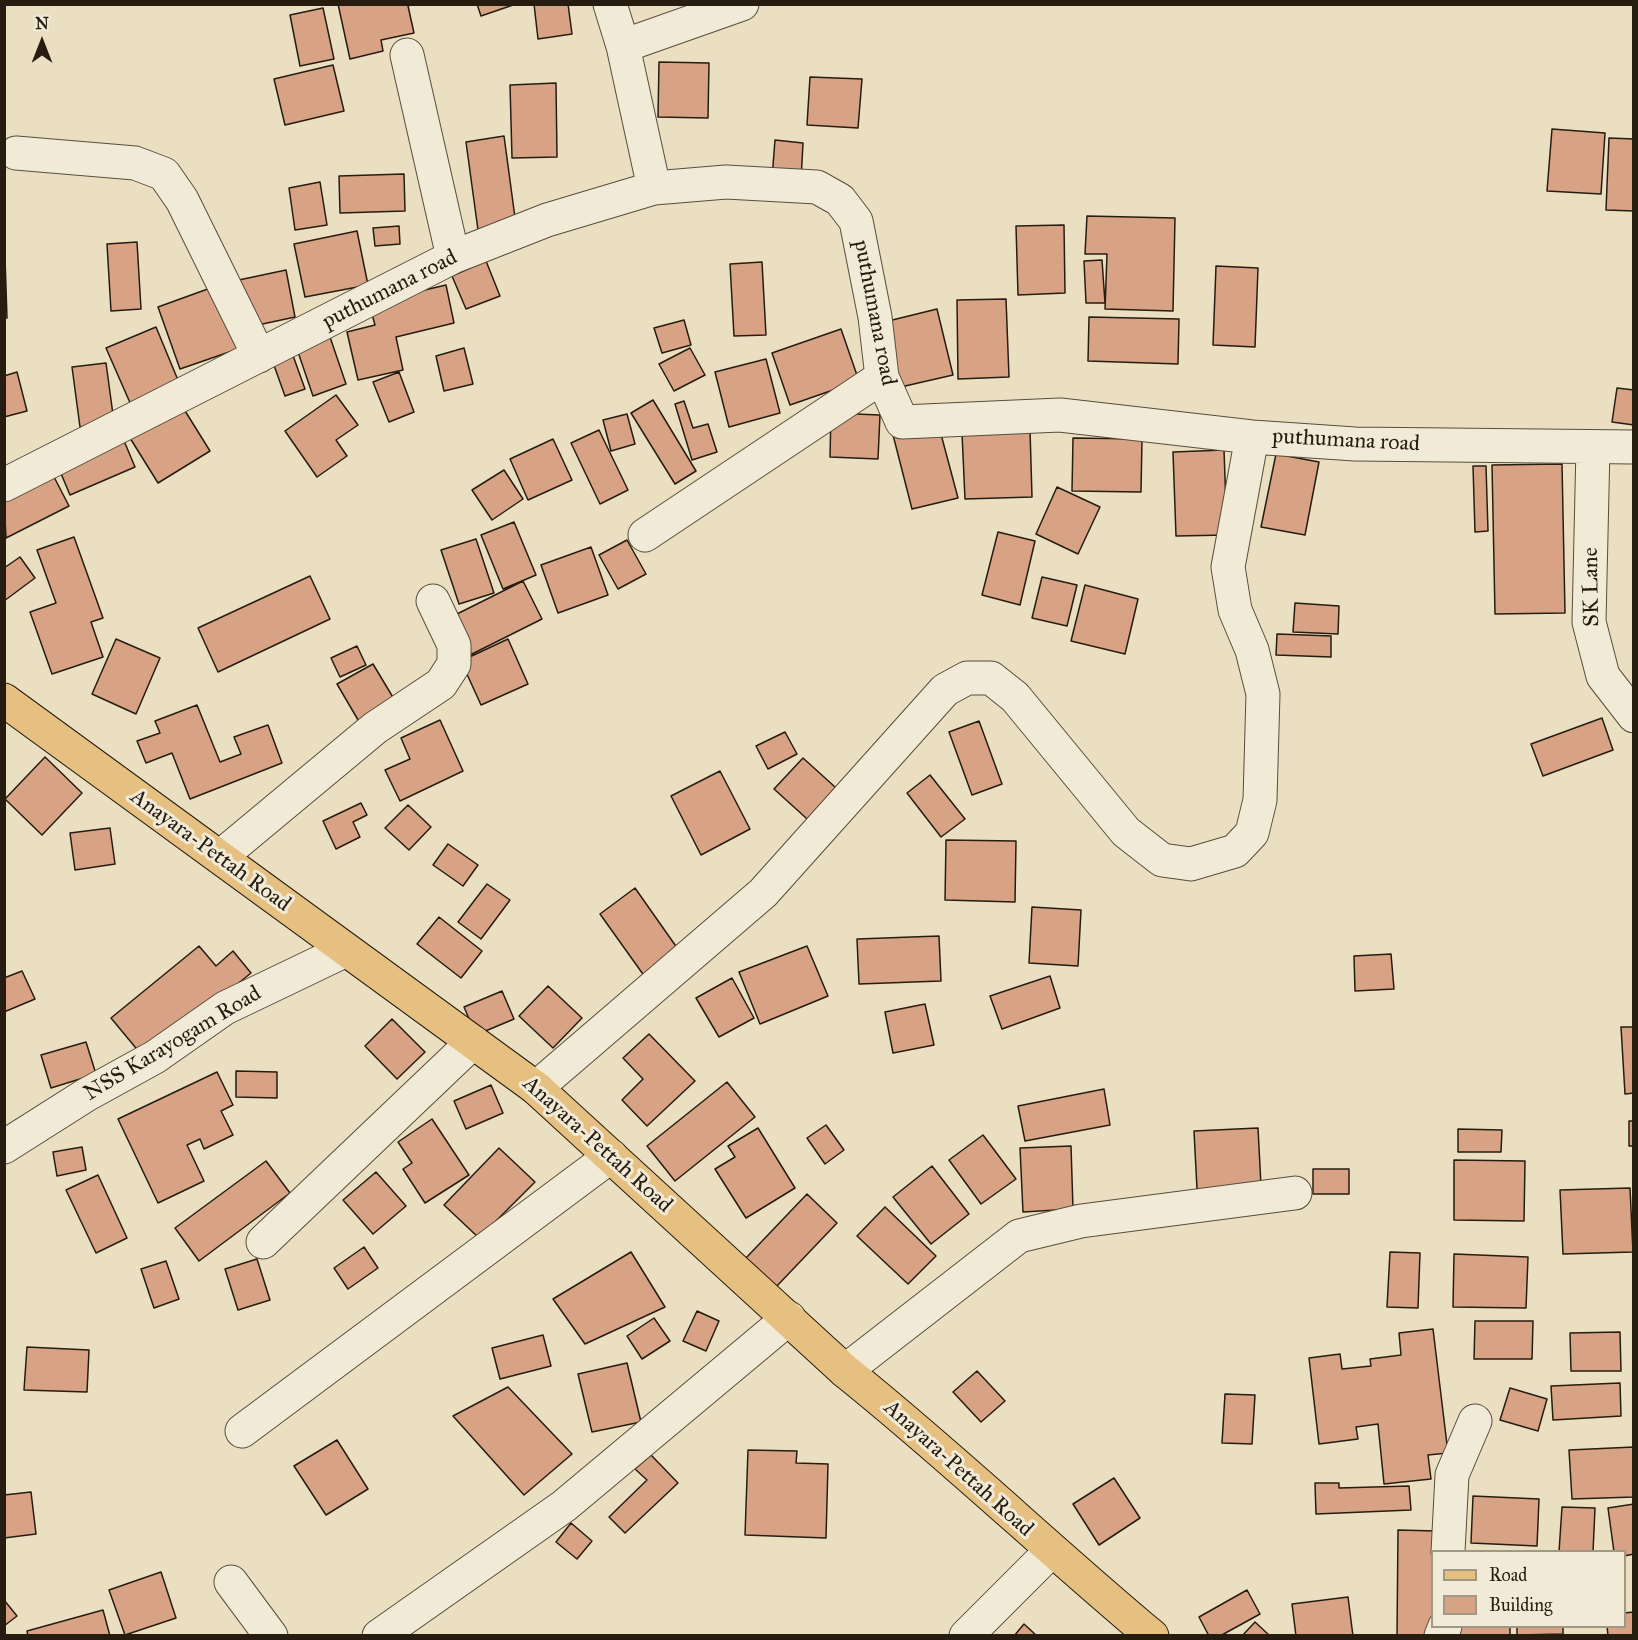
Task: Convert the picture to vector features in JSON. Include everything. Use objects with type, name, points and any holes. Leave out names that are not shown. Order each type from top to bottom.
[{"type":"main road","name":"Anayara-Pettah Road","points":[[4,700],[536,1088],[845,1371],[892,1408],[1051,1551],[1152,1635]]},
{"type":"street","points":[[610,4],[624,46],[654,188]]},
{"type":"street","points":[[624,46],[742,4]]},
{"type":"street","points":[[407,55],[453,257]]},
{"type":"street","points":[[16,153],[135,164],[164,174],[182,200],[259,356]]},
{"type":"street","name":"puthumana road","points":[[4,485],[453,257],[547,220],[654,188],[726,182],[817,187],[840,200],[856,221],[875,317],[882,377],[902,422],[1060,415],[1252,437],[1355,444],[1634,447]]},
{"type":"street","points":[[645,535],[882,377]]},
{"type":"street","points":[[536,1088],[763,894],[945,690],[968,678],[991,678],[1015,697],[1126,832],[1162,860],[1191,864],[1235,851],[1252,833],[1260,800],[1263,694],[1252,650],[1235,610],[1228,567],[1252,437]]},
{"type":"street","name":"SK Lane","points":[[1593,447],[1589,622],[1603,676],[1634,716]]},
{"type":"street","points":[[220,857],[375,728],[441,684],[454,663],[454,645],[433,601]]},
{"type":"street","name":"NSS Karayogam Road","points":[[4,1148],[86,1095],[155,1057],[225,1008],[346,950]]},
{"type":"street","points":[[263,1242],[472,1042]]},
{"type":"street","points":[[242,1431],[611,1156]]},
{"type":"street","points":[[845,1371],[1019,1236],[1081,1221],[1295,1193]]},
{"type":"street","points":[[380,1635],[564,1506],[789,1318]]},
{"type":"street","points":[[1448,1550],[1452,1475],[1475,1421]]},
{"type":"street","points":[[966,1635],[1051,1551]]},
{"type":"street","points":[[231,1582],[271,1635]]},
{"type":"building","points":[[338,4],[413,4],[408,6],[414,33],[381,40],[383,51],[350,59]]},
{"type":"building","points":[[477,4],[516,4],[481,16]]},
{"type":"building","points":[[534,4],[568,4],[572,34],[538,39]]},
{"type":"building","points":[[323,8],[334,59],[300,66],[290,15]]},
{"type":"building","points":[[659,62],[709,63],[708,118],[658,117]]},
{"type":"building","points":[[333,65],[344,111],[285,125],[274,79]]},
{"type":"building","points":[[810,77],[862,79],[858,128],[807,125]]},
{"type":"building","points":[[556,83],[557,157],[512,158],[510,85]]},
{"type":"building","points":[[1552,129],[1605,133],[1601,194],[1547,191]]},
{"type":"building","points":[[504,136],[516,225],[478,230],[466,142]]},
{"type":"building","points":[[1609,138],[1634,139],[1634,211],[1606,210]]},
{"type":"building","points":[[775,140],[803,143],[801,180],[772,178]]},
{"type":"building","points":[[404,174],[405,211],[340,213],[339,176]]},
{"type":"building","points":[[320,182],[327,225],[295,230],[289,188]]},
{"type":"building","points":[[1087,216],[1175,218],[1173,311],[1105,309],[1107,254],[1085,254]]},
{"type":"building","points":[[1064,225],[1065,293],[1018,295],[1016,226]]},
{"type":"building","points":[[399,226],[400,244],[375,246],[373,228]]},
{"type":"building","points":[[357,231],[368,285],[305,297],[294,244]]},
{"type":"building","points":[[137,242],[141,309],[111,311],[107,244]]},
{"type":"building","points":[[5,257],[7,318],[4,318]]},
{"type":"building","points":[[1102,260],[1105,303],[1086,303],[1084,261]]},
{"type":"building","points":[[486,261],[500,296],[466,309],[452,276]]},
{"type":"building","points":[[762,262],[766,335],[734,336],[730,264]]},
{"type":"building","points":[[1216,266],[1258,268],[1255,347],[1213,345]]},
{"type":"building","points":[[286,270],[295,317],[244,328],[234,281]]},
{"type":"building","points":[[446,285],[454,323],[396,337],[403,370],[358,380],[347,332],[375,325],[369,303]]},
{"type":"building","points":[[216,286],[238,349],[180,369],[158,307]]},
{"type":"building","points":[[1006,299],[1009,377],[958,379],[957,300]]},
{"type":"building","points":[[937,309],[953,375],[892,389],[876,324]]},
{"type":"building","points":[[1089,317],[1179,319],[1178,364],[1088,361]]},
{"type":"building","points":[[684,320],[691,345],[662,353],[654,328]]},
{"type":"building","points":[[156,327],[180,385],[131,405],[106,348]]},
{"type":"building","points":[[841,329],[859,381],[790,405],[772,353]]},
{"type":"building","points":[[330,337],[346,384],[313,396],[297,349]]},
{"type":"building","points":[[464,348],[473,384],[444,391],[436,356]]},
{"type":"building","points":[[690,348],[705,375],[674,391],[659,364]]},
{"type":"building","points":[[291,350],[305,389],[285,396],[271,357]]},
{"type":"building","points":[[766,359],[780,413],[729,427],[715,372]]},
{"type":"building","points":[[106,363],[114,422],[80,427],[72,367]]},
{"type":"building","points":[[17,372],[27,411],[4,417],[4,376]]},
{"type":"building","points":[[399,372],[414,412],[389,422],[373,382]]},
{"type":"building","points":[[1617,388],[1634,390],[1634,425],[1612,422]]},
{"type":"building","points":[[336,395],[358,425],[336,440],[347,456],[317,477],[285,431]]},
{"type":"building","points":[[653,400],[696,471],[675,484],[631,413]]},
{"type":"building","points":[[684,401],[693,428],[708,424],[717,452],[692,460],[675,404]]},
{"type":"building","points":[[182,406],[210,451],[158,483],[130,438]]},
{"type":"building","points":[[831,413],[880,415],[878,459],[830,457]]},
{"type":"building","points":[[627,414],[635,444],[611,451],[603,420]]},
{"type":"building","points":[[938,423],[958,498],[912,509],[893,435]]},
{"type":"building","points":[[599,430],[628,490],[600,504],[571,443]]},
{"type":"building","points":[[1030,430],[1032,497],[965,499],[962,433]]},
{"type":"building","points":[[122,436],[135,467],[70,495],[57,464]]},
{"type":"building","points":[[1073,438],[1142,439],[1141,492],[1072,491]]},
{"type":"building","points":[[553,439],[572,480],[528,500],[510,459]]},
{"type":"building","points":[[1224,450],[1227,535],[1176,536],[1173,452]]},
{"type":"building","points":[[1276,454],[1319,462],[1305,535],[1261,527]]},
{"type":"building","points":[[1562,464],[1565,613],[1495,614],[1492,465]]},
{"type":"building","points":[[1473,466],[1486,466],[1488,531],[1475,532]]},
{"type":"building","points":[[504,470],[523,499],[492,520],[472,490]]},
{"type":"building","points":[[53,475],[69,506],[6,538],[4,501]]},
{"type":"building","points":[[1057,487],[1100,507],[1078,554],[1036,534]]},
{"type":"building","points":[[514,522],[536,575],[503,589],[481,535]]},
{"type":"building","points":[[998,532],[1035,541],[1020,605],[982,595]]},
{"type":"building","points":[[74,537],[103,618],[91,622],[103,657],[52,674],[30,612],[56,603],[37,550]]},
{"type":"building","points":[[476,539],[494,593],[459,604],[441,550]]},
{"type":"building","points":[[627,540],[646,574],[618,589],[599,555]]},
{"type":"building","points":[[591,547],[608,595],[558,613],[541,565]]},
{"type":"building","points":[[20,557],[35,578],[4,601],[4,568]]},
{"type":"building","points":[[310,576],[330,619],[218,672],[198,628]]},
{"type":"building","points":[[1042,577],[1077,585],[1067,626],[1032,618]]},
{"type":"building","points":[[523,581],[542,619],[466,657],[447,619]]},
{"type":"building","points":[[1085,585],[1138,599],[1125,654],[1071,641]]},
{"type":"building","points":[[1295,603],[1339,606],[1338,634],[1293,632]]},
{"type":"building","points":[[1277,634],[1331,636],[1331,657],[1276,655]]},
{"type":"building","points":[[116,639],[160,658],[136,714],[92,694]]},
{"type":"building","points":[[508,639],[528,684],[481,705],[461,661]]},
{"type":"building","points":[[357,646],[366,665],[340,677],[331,658]]},
{"type":"building","points":[[373,664],[397,704],[361,725],[337,684]]},
{"type":"building","points":[[197,705],[220,762],[241,754],[234,737],[268,725],[282,763],[190,799],[172,753],[146,763],[137,741],[160,733],[155,721]]},
{"type":"building","points":[[1602,718],[1613,750],[1543,776],[1531,744]]},
{"type":"building","points":[[440,720],[463,771],[400,801],[385,770],[410,759],[401,738]]},
{"type":"building","points":[[979,721],[1002,784],[972,795],[949,732]]},
{"type":"building","points":[[785,732],[797,754],[768,769],[756,746]]},
{"type":"building","points":[[45,757],[82,793],[42,835],[5,799]]},
{"type":"building","points":[[803,758],[845,796],[816,827],[774,789]]},
{"type":"building","points":[[720,771],[750,829],[701,855],[671,796]]},
{"type":"building","points":[[930,775],[965,819],[941,837],[907,793]]},
{"type":"building","points":[[361,803],[367,815],[353,822],[360,837],[336,849],[323,821]]},
{"type":"building","points":[[408,805],[431,827],[409,850],[385,828]]},
{"type":"building","points":[[110,828],[115,864],[75,870],[70,833]]},
{"type":"building","points":[[946,840],[1016,841],[1015,902],[945,900]]},
{"type":"building","points":[[448,844],[478,865],[463,886],[433,865]]},
{"type":"building","points":[[487,884],[510,900],[481,939],[458,922]]},
{"type":"building","points":[[635,888],[680,952],[645,977],[600,914]]},
{"type":"building","points":[[1032,907],[1081,910],[1078,966],[1029,963]]},
{"type":"building","points":[[439,917],[482,951],[461,978],[417,944]]},
{"type":"building","points":[[939,936],[941,981],[859,984],[857,939]]},
{"type":"building","points":[[199,946],[216,966],[233,951],[251,973],[145,1059],[111,1018]]},
{"type":"building","points":[[807,946],[828,996],[760,1024],[739,972]]},
{"type":"building","points":[[1391,954],[1394,989],[1355,991],[1354,956]]},
{"type":"building","points":[[22,971],[35,999],[4,1012],[4,978]]},
{"type":"building","points":[[1050,976],[1060,1008],[1002,1029],[990,996]]},
{"type":"building","points":[[732,978],[754,1018],[719,1037],[696,998]]},
{"type":"building","points":[[548,986],[582,1018],[553,1048],[519,1016]]},
{"type":"building","points":[[502,991],[514,1019],[476,1035],[464,1007]]},
{"type":"building","points":[[925,1004],[934,1045],[893,1053],[885,1012]]},
{"type":"building","points":[[392,1019],[425,1052],[397,1079],[365,1046]]},
{"type":"building","points":[[1621,1027],[1634,1027],[1634,1093],[1625,1094]]},
{"type":"building","points":[[649,1034],[695,1081],[647,1126],[622,1100],[643,1079],[623,1058]]},
{"type":"building","points":[[86,1042],[96,1074],[51,1088],[41,1055]]},
{"type":"building","points":[[236,1071],[277,1072],[277,1098],[236,1097]]},
{"type":"building","points":[[217,1072],[233,1105],[221,1111],[233,1135],[204,1149],[200,1139],[187,1145],[204,1181],[158,1203],[118,1119]]},
{"type":"building","points":[[727,1082],[755,1117],[675,1181],[647,1146]]},
{"type":"building","points":[[491,1085],[503,1113],[466,1129],[454,1101]]},
{"type":"building","points":[[1104,1089],[1110,1125],[1025,1141],[1018,1106]]},
{"type":"building","points":[[432,1119],[469,1175],[425,1203],[403,1169],[412,1163],[398,1142]]},
{"type":"building","points":[[1629,1121],[1634,1121],[1634,1146],[1629,1146]]},
{"type":"building","points":[[826,1125],[844,1150],[825,1164],[807,1138]]},
{"type":"building","points":[[758,1128],[795,1188],[746,1218],[715,1169],[735,1157],[728,1146]]},
{"type":"building","points":[[1258,1128],[1261,1186],[1197,1189],[1194,1131]]},
{"type":"building","points":[[1458,1129],[1502,1130],[1501,1152],[1458,1152]]},
{"type":"building","points":[[983,1135],[1016,1179],[981,1204],[949,1160]]},
{"type":"building","points":[[1071,1146],[1073,1209],[1023,1212],[1020,1148]]},
{"type":"building","points":[[82,1147],[86,1170],[57,1176],[53,1152]]},
{"type":"building","points":[[499,1148],[535,1182],[479,1238],[444,1205]]},
{"type":"building","points":[[1454,1160],[1525,1161],[1524,1221],[1454,1220]]},
{"type":"building","points":[[266,1161],[290,1193],[199,1261],[175,1228]]},
{"type":"building","points":[[932,1166],[969,1214],[931,1244],[893,1197]]},
{"type":"building","points":[[1313,1169],[1349,1169],[1349,1194],[1313,1194]]},
{"type":"building","points":[[376,1172],[406,1206],[373,1234],[343,1200]]},
{"type":"building","points":[[98,1175],[127,1238],[96,1253],[66,1190]]},
{"type":"building","points":[[1630,1188],[1633,1252],[1563,1254],[1560,1190]]},
{"type":"building","points":[[807,1194],[837,1223],[775,1288],[745,1259]]},
{"type":"building","points":[[885,1207],[936,1256],[908,1284],[857,1236]]},
{"type":"building","points":[[364,1247],[378,1268],[348,1289],[334,1268]]},
{"type":"building","points":[[631,1252],[665,1307],[585,1344],[553,1299]]},
{"type":"building","points":[[1390,1252],[1420,1253],[1418,1308],[1387,1307]]},
{"type":"building","points":[[1454,1254],[1528,1257],[1526,1308],[1453,1307]]},
{"type":"building","points":[[257,1259],[270,1300],[238,1310],[225,1269]]},
{"type":"building","points":[[166,1261],[179,1299],[154,1308],[141,1269]]},
{"type":"building","points":[[697,1311],[719,1321],[706,1351],[683,1341]]},
{"type":"building","points":[[654,1318],[670,1341],[642,1359],[627,1336]]},
{"type":"building","points":[[1475,1321],[1533,1321],[1532,1359],[1474,1359]]},
{"type":"building","points":[[1433,1329],[1448,1453],[1428,1455],[1431,1479],[1384,1484],[1378,1424],[1356,1427],[1358,1439],[1319,1444],[1309,1358],[1340,1354],[1342,1369],[1371,1366],[1370,1359],[1401,1355],[1399,1333]]},
{"type":"building","points":[[1620,1332],[1621,1371],[1571,1371],[1570,1333]]},
{"type":"building","points":[[543,1335],[551,1366],[500,1379],[492,1348]]},
{"type":"building","points":[[27,1347],[89,1350],[87,1392],[24,1390]]},
{"type":"building","points":[[627,1363],[641,1422],[592,1432],[578,1374]]},
{"type":"building","points":[[977,1371],[1005,1401],[981,1422],[953,1392]]},
{"type":"building","points":[[1620,1383],[1621,1416],[1553,1420],[1551,1386]]},
{"type":"building","points":[[508,1387],[572,1454],[524,1495],[453,1416]]},
{"type":"building","points":[[1510,1388],[1547,1399],[1538,1431],[1500,1420]]},
{"type":"building","points":[[1225,1394],[1255,1395],[1252,1444],[1222,1443]]},
{"type":"building","points":[[337,1440],[368,1489],[326,1515],[294,1466]]},
{"type":"building","points":[[1634,1447],[1634,1497],[1572,1499],[1569,1450]]},
{"type":"building","points":[[748,1450],[797,1451],[796,1463],[828,1464],[826,1538],[745,1535]]},
{"type":"building","points":[[651,1455],[678,1483],[625,1533],[609,1517],[647,1480],[635,1469]]},
{"type":"building","points":[[1114,1478],[1140,1518],[1099,1545],[1073,1504]]},
{"type":"building","points":[[1315,1483],[1339,1483],[1339,1488],[1409,1486],[1411,1510],[1316,1514]]},
{"type":"building","points":[[31,1492],[36,1534],[4,1538],[4,1495]]},
{"type":"building","points":[[1473,1496],[1539,1499],[1537,1546],[1471,1543]]},
{"type":"building","points":[[1634,1504],[1634,1554],[1626,1556],[1626,1550],[1614,1550],[1608,1508]]},
{"type":"building","points":[[1562,1507],[1595,1508],[1593,1550],[1559,1550]]},
{"type":"building","points":[[571,1523],[592,1541],[577,1559],[556,1542]]},
{"type":"building","points":[[1398,1530],[1436,1531],[1431,1550],[1431,1628],[1434,1628],[1434,1636],[1397,1636]]},
{"type":"building","points":[[161,1572],[176,1618],[125,1635],[109,1590]]},
{"type":"building","points":[[1247,1590],[1260,1614],[1220,1636],[1209,1636],[1199,1617]]},
{"type":"building","points":[[1348,1597],[1353,1636],[1296,1636],[1292,1604]]},
{"type":"building","points":[[4,1600],[17,1616],[4,1626]]},
{"type":"building","points":[[103,1610],[110,1636],[28,1636],[27,1631]]},
{"type":"building","points":[[1634,1612],[1634,1636],[1608,1636],[1607,1628],[1626,1628],[1626,1613]]},
{"type":"building","points":[[1255,1622],[1270,1636],[1242,1636]]},
{"type":"building","points":[[1024,1624],[1037,1636],[1014,1636]]},
{"type":"building","points":[[1458,1628],[1510,1628],[1510,1636],[1458,1636]]},
{"type":"building","points":[[1517,1628],[1563,1628],[1563,1634],[1517,1635]]}]
